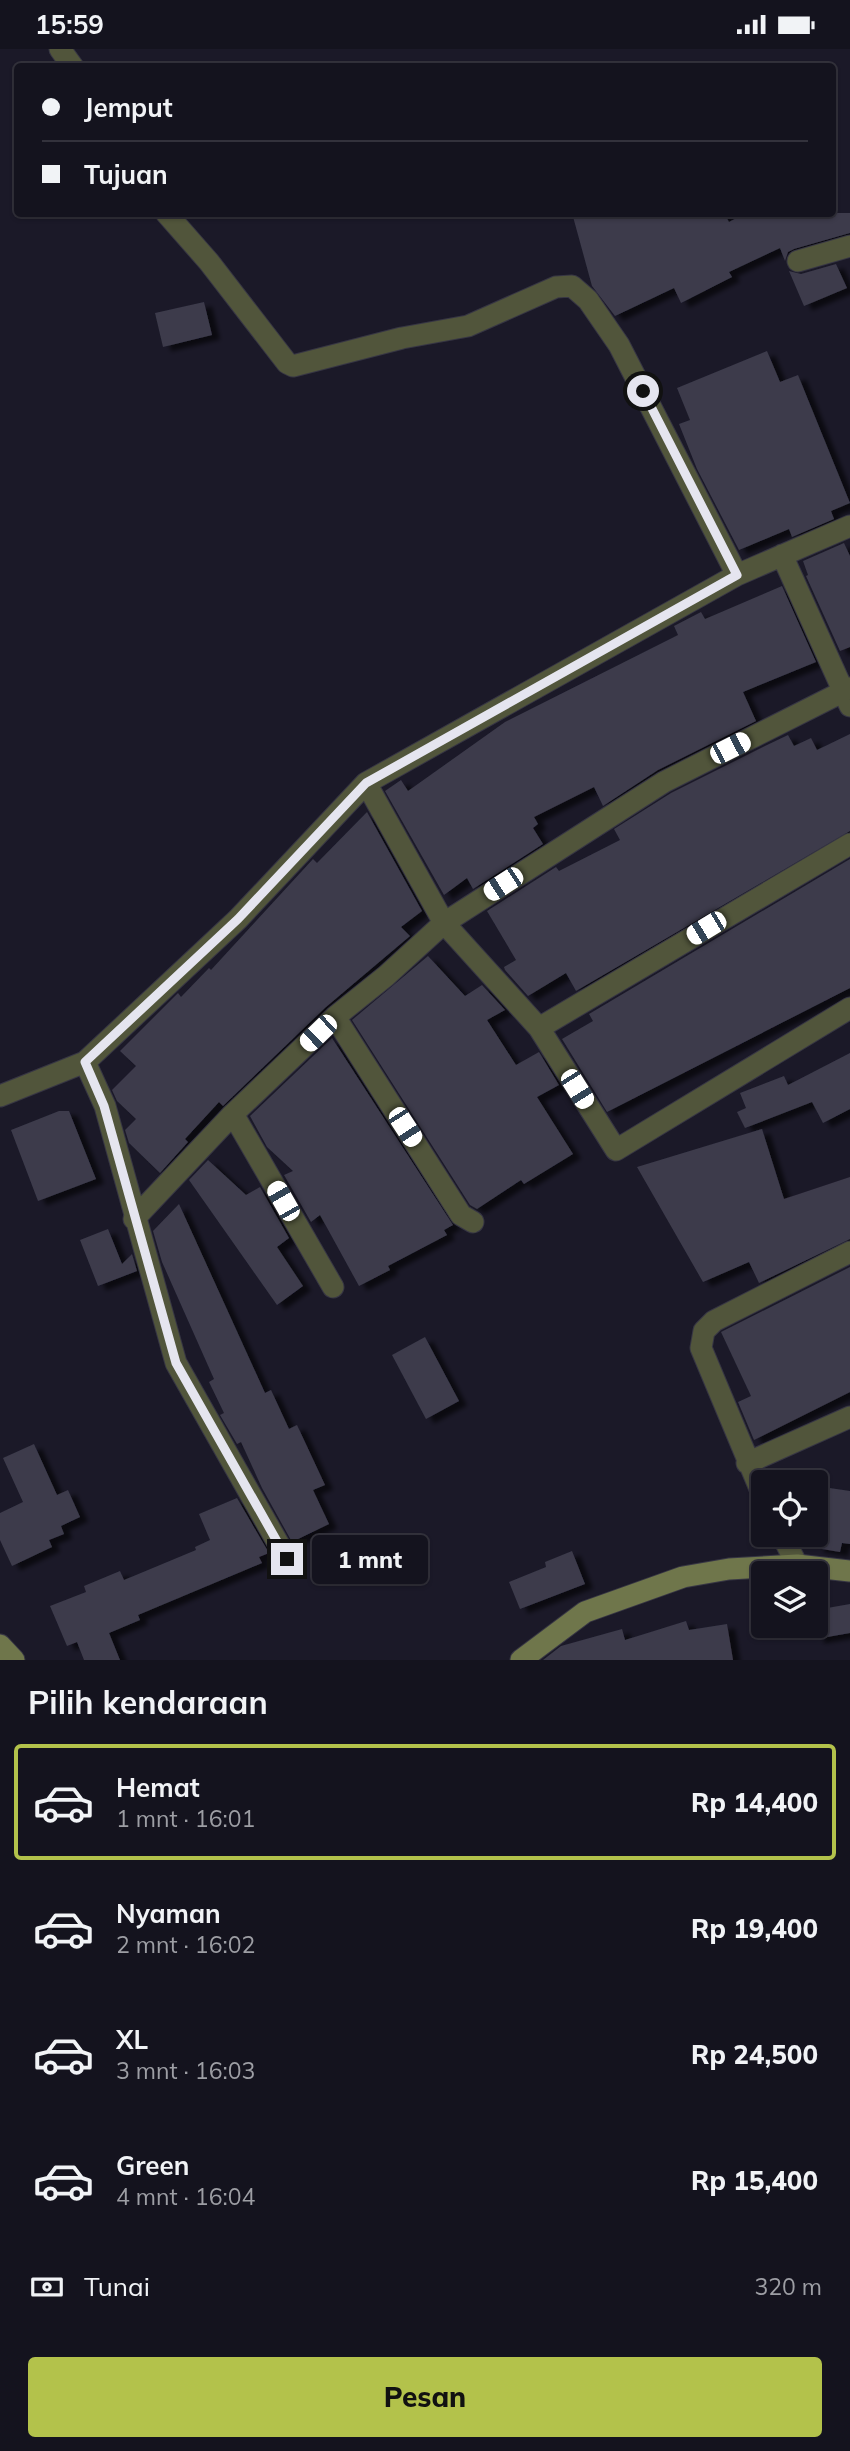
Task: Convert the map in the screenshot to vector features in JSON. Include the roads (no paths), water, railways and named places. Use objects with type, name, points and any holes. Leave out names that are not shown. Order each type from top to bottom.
[{"type":"street","points":[[170,217],[209,262],[287,363],[293,366],[402,338],[468,326],[556,287],[572,286],[588,300],[620,345],[737,575]]},
{"type":"street","points":[[797,261],[850,246]]},
{"type":"street","points":[[0,1096],[85,1062],[238,919],[366,783],[737,575],[850,526]]},
{"type":"street","points":[[134,1219],[233,1114],[335,1017],[386,976],[444,923],[664,782],[847,695],[782,555]]},
{"type":"street","points":[[366,783],[444,923],[539,1028],[616,1150],[850,1008]]},
{"type":"street","points":[[539,1028],[850,844]]},
{"type":"street","points":[[335,1017],[461,1215],[473,1222]]},
{"type":"street","points":[[85,1062],[104,1106],[176,1363],[287,1559]]},
{"type":"street","points":[[233,1114],[333,1287]]},
{"type":"street","points":[[751,1471],[701,1348],[704,1331],[714,1321],[850,1252]]},
{"type":"street","points":[[747,1463],[850,1417]]},
{"type":"street","points":[[521,1660],[585,1612],[683,1577],[751,1568]]},
{"type":"street","points":[[828,1569],[850,1571]]},
{"type":"street","points":[[0,1644],[15,1660]]}]
